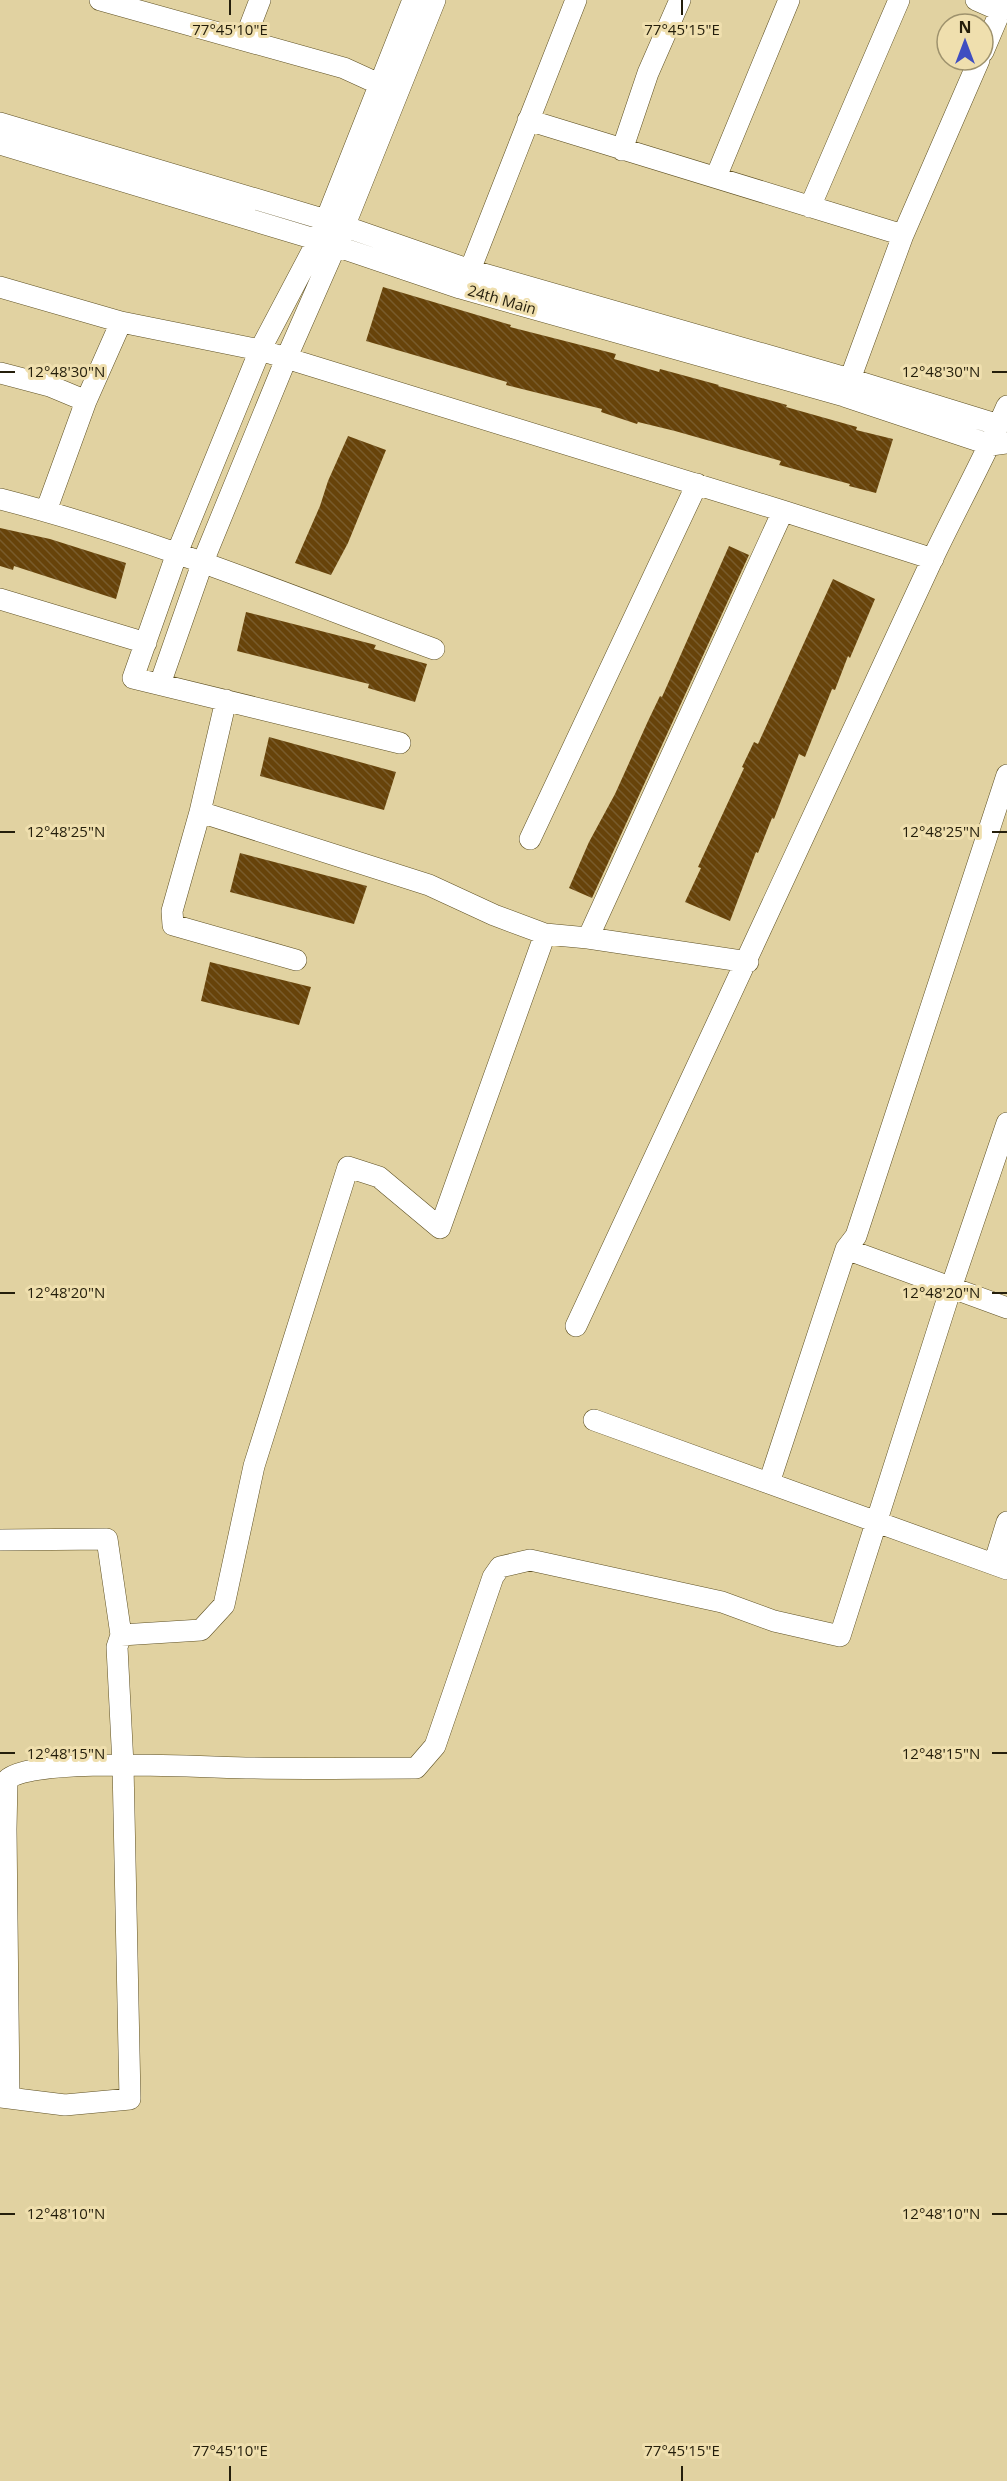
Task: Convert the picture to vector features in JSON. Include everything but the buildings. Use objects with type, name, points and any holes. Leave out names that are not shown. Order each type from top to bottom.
[{"type":"street","points":[[100,0],[344,68],[380,84]]},
{"type":"street","points":[[245,39],[260,0]]},
{"type":"street","points":[[160,684],[202,564],[286,359],[331,233],[380,84],[413,0]]},
{"type":"street","points":[[400,743],[133,678],[177,553],[260,350],[331,233],[435,0]]},
{"type":"street","points":[[470,270],[576,0]]},
{"type":"street","points":[[622,150],[648,73],[680,0]]},
{"type":"street","points":[[716,177],[789,0]]},
{"type":"street","points":[[810,207],[899,0]]},
{"type":"street","points":[[976,0],[1003,5],[995,24]]},
{"type":"street","points":[[0,123],[331,233],[470,270],[847,387],[903,235],[974,72]]},
{"type":"street","points":[[528,120],[903,235]]},
{"type":"street","name":"24th Main","points":[[0,144],[331,233],[460,288],[847,387],[1001,430]]},
{"type":"street","points":[[0,287],[121,322],[260,350],[698,484],[933,559]]},
{"type":"street","points":[[46,511],[86,400],[121,322]]},
{"type":"street","points":[[0,373],[50,386],[86,400]]},
{"type":"street","points":[[576,1326],[704,1050],[748,962],[933,559],[1001,430]]},
{"type":"street","points":[[530,839],[698,484]]},
{"type":"street","points":[[0,499],[46,511],[177,553],[434,649]]},
{"type":"street","points":[[588,938],[783,511]]},
{"type":"street","points":[[0,599],[146,643]]},
{"type":"street","points":[[226,700],[200,812],[171,911],[173,925],[296,960]]},
{"type":"street","points":[[769,1483],[846,1250],[856,1236],[1007,775]]},
{"type":"street","points":[[200,812],[429,885],[494,915],[545,934],[588,938],[748,962]]},
{"type":"street","points":[[121,1635],[201,1630],[224,1605],[254,1466],[348,1167],[379,1177],[440,1228],[545,934]]},
{"type":"street","points":[[0,1540],[107,1539],[121,1635],[117,1647],[123,1765],[130,2099],[65,2105],[5,2097],[8,1780],[13,1775],[30,1770],[123,1765],[416,1768],[435,1746],[493,1577],[500,1567],[530,1560],[722,1602],[774,1621],[840,1636],[951,1288],[1007,1123]]},
{"type":"street","points":[[846,1250],[1007,1308]]},
{"type":"street","points":[[594,1420],[1000,1567],[1007,1522]]}]
